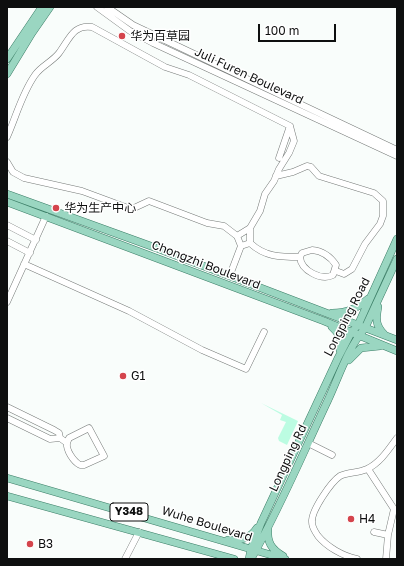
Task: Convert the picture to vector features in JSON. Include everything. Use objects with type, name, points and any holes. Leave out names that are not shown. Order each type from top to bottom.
[{"type":"main road","points":[[7,59],[42,7]]},
{"type":"main road","points":[[7,74],[50,7]]},
{"type":"main road","name":"Chongzhi Boulevard","points":[[7,194],[230,275],[396,340]]},
{"type":"main road","name":"Chongzhi Boulevard","points":[[7,202],[324,321],[354,335],[394,350]]},
{"type":"main road","name":"Longping Road","points":[[308,443],[343,368],[358,325],[397,239]]},
{"type":"main road","name":"Longping Road","points":[[338,358],[354,335],[365,328],[397,259]]},
{"type":"main road","points":[[328,313],[349,312],[361,306],[370,298]]},
{"type":"main road","points":[[379,298],[376,320],[378,328],[383,333],[396,340]]},
{"type":"main road","points":[[324,321],[334,328],[340,338],[342,344],[338,358]]},
{"type":"main road","points":[[343,368],[361,348],[377,346],[394,350]]},
{"type":"main road","name":"Longping Rd","points":[[261,523],[338,358]]},
{"type":"main road","name":"Longping Rd","points":[[268,527],[308,443]]},
{"type":"main road","name":"Wuhe Boulevard","points":[[7,478],[137,514],[286,559]]},
{"type":"main road","name":"Y348","points":[[7,496],[234,559]]},
{"type":"main road","points":[[216,539],[245,539],[251,535],[261,523]]},
{"type":"main road","points":[[250,559],[261,523]]},
{"type":"main road","points":[[253,550],[268,527]]},
{"type":"main road","points":[[268,527],[267,538],[270,545],[286,559]]},
{"type":"street","name":"Juli Furen Boulevard","points":[[97,7],[130,31],[153,43],[397,156]]},
{"type":"street","name":"Juli Furen Boulevard","points":[[107,7],[133,25],[397,150]]},
{"type":"street","points":[[7,137],[23,96],[35,74],[58,55],[71,33],[86,26],[99,30],[165,67],[189,75],[290,126],[294,141],[285,161],[278,168],[274,181],[265,194],[260,211],[250,228],[237,236]]},
{"type":"street","points":[[279,158],[290,126]]},
{"type":"street","points":[[7,162],[14,172],[28,180],[78,190],[130,208],[150,201],[207,223],[224,226],[237,236],[240,246],[230,275]]},
{"type":"street","points":[[276,176],[293,172],[307,166],[311,167],[319,176],[374,193],[383,201],[383,216],[380,224],[365,244],[352,269],[344,274],[336,271]]},
{"type":"street","points":[[7,302],[46,216]]},
{"type":"street","points":[[7,225],[36,240]]},
{"type":"street","points":[[250,228],[250,243]]},
{"type":"street","points":[[7,241],[30,253]]},
{"type":"street","points":[[240,246],[250,243]]},
{"type":"street","points":[[250,243],[272,256],[300,258]]},
{"type":"street","points":[[306,251],[319,251],[333,260],[336,265],[336,271],[333,275],[322,278],[309,270],[300,261],[300,258],[302,253],[306,251]]},
{"type":"street","points":[[24,264],[129,311],[202,350],[246,369],[264,332]]},
{"type":"street","points":[[7,407],[54,430],[58,433],[60,438]]},
{"type":"street","points":[[7,418],[50,438],[60,438],[67,442]]},
{"type":"street","points":[[89,428],[104,456],[80,465],[66,447],[67,442],[69,438],[89,428]]},
{"type":"street","points":[[357,559],[337,552],[313,529],[311,521],[320,499],[333,483],[341,476],[368,469],[387,453],[397,438]]},
{"type":"street","points":[[308,443],[332,455]]},
{"type":"street","points":[[368,469],[394,509],[388,535],[386,559]]},
{"type":"street","points":[[125,559],[139,532]]},
{"type":"street","points":[[374,532],[388,535]]},
{"type":"green space","points":[[261,403],[298,421],[287,445],[279,441],[278,438],[286,422],[280,420],[282,415]]},
{"type":"place","name":"华为百草园","points":[[122,36]]},
{"type":"place","name":"华为生产中心","points":[[56,208]]},
{"type":"place","name":"G1","points":[[123,376]]},
{"type":"place","name":"H4","points":[[351,519]]},
{"type":"place","name":"B3","points":[[30,544]]}]
